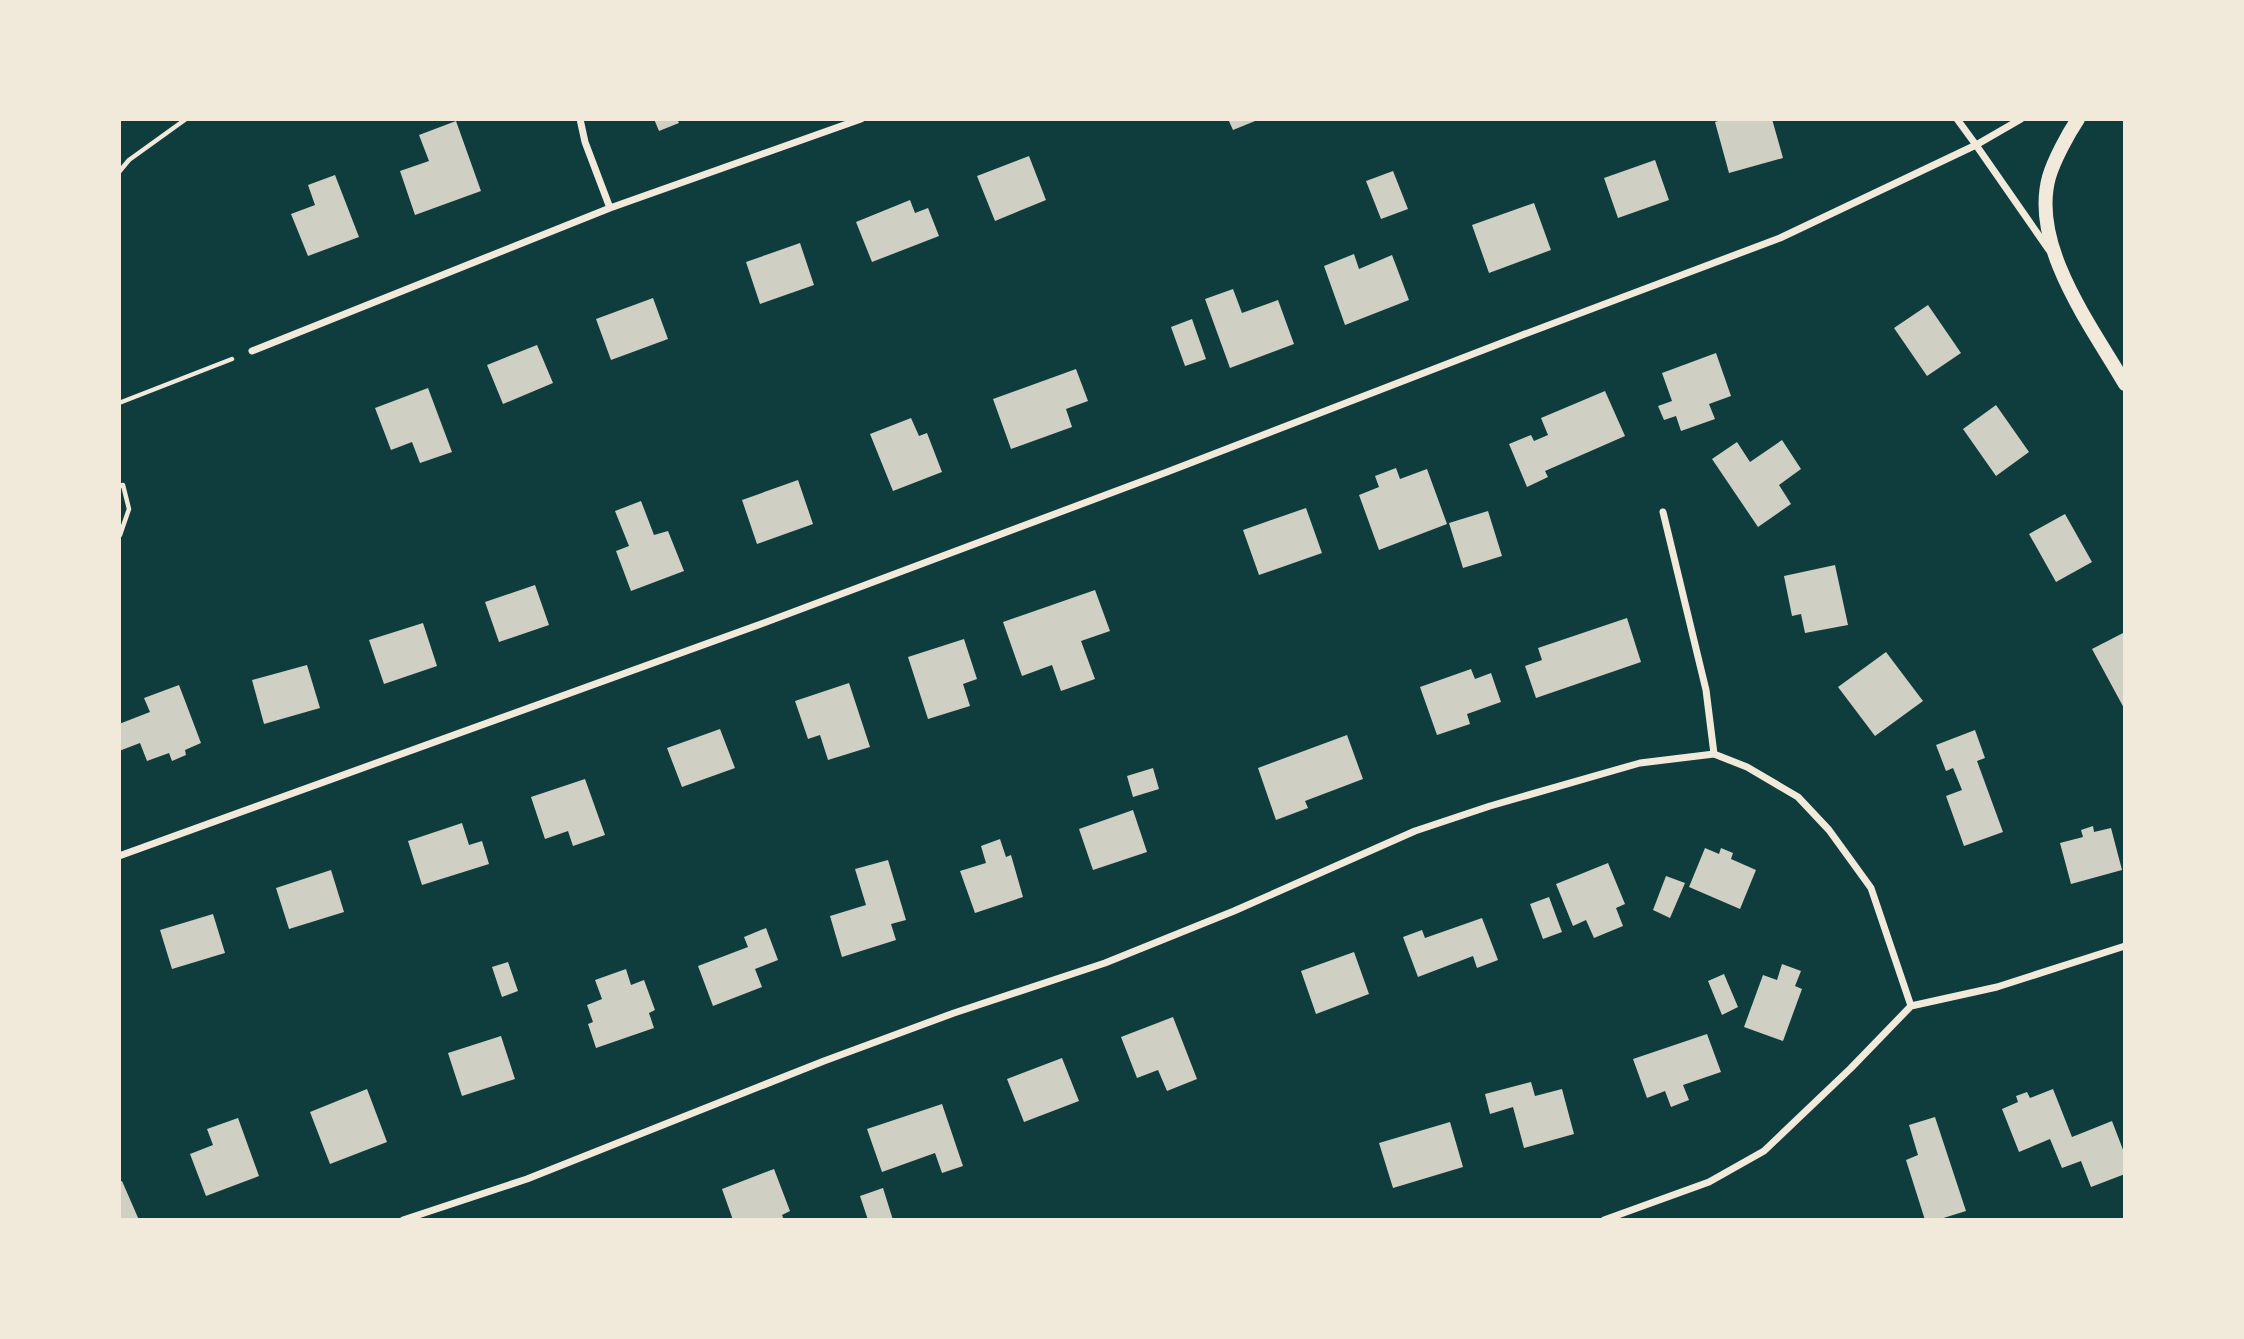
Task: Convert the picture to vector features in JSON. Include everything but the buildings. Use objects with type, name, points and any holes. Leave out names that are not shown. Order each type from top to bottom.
[{"type":"main road","points":[[2078,119],[2049,177],[2046,218],[2054,256],[2125,384]]},
{"type":"street","points":[[580,119],[584,142],[610,208]]},
{"type":"street","points":[[252,351],[610,208],[861,119]]},
{"type":"street","points":[[1957,119],[2054,256]]},
{"type":"street","points":[[119,856],[761,624],[1780,238],[1976,145],[2021,119]]},
{"type":"street","points":[[1663,512],[1706,690],[1714,754]]},
{"type":"street","points":[[403,1220],[527,1179],[837,1056],[1105,962],[1234,911],[1415,831],[1490,806],[1640,763],[1714,754],[1747,767],[1798,797],[1829,830],[1871,887],[1911,1006]]},
{"type":"street","points":[[1604,1220],[1709,1182],[1764,1151],[1911,1006],[1997,988],[2125,946]]},
{"type":"path","points":[[119,172],[129,160],[187,119]]},
{"type":"path","points":[[119,160],[129,160]]},
{"type":"path","points":[[119,403],[252,351]]},
{"type":"path","points":[[119,486],[124,485],[129,509],[120,535]]}]
